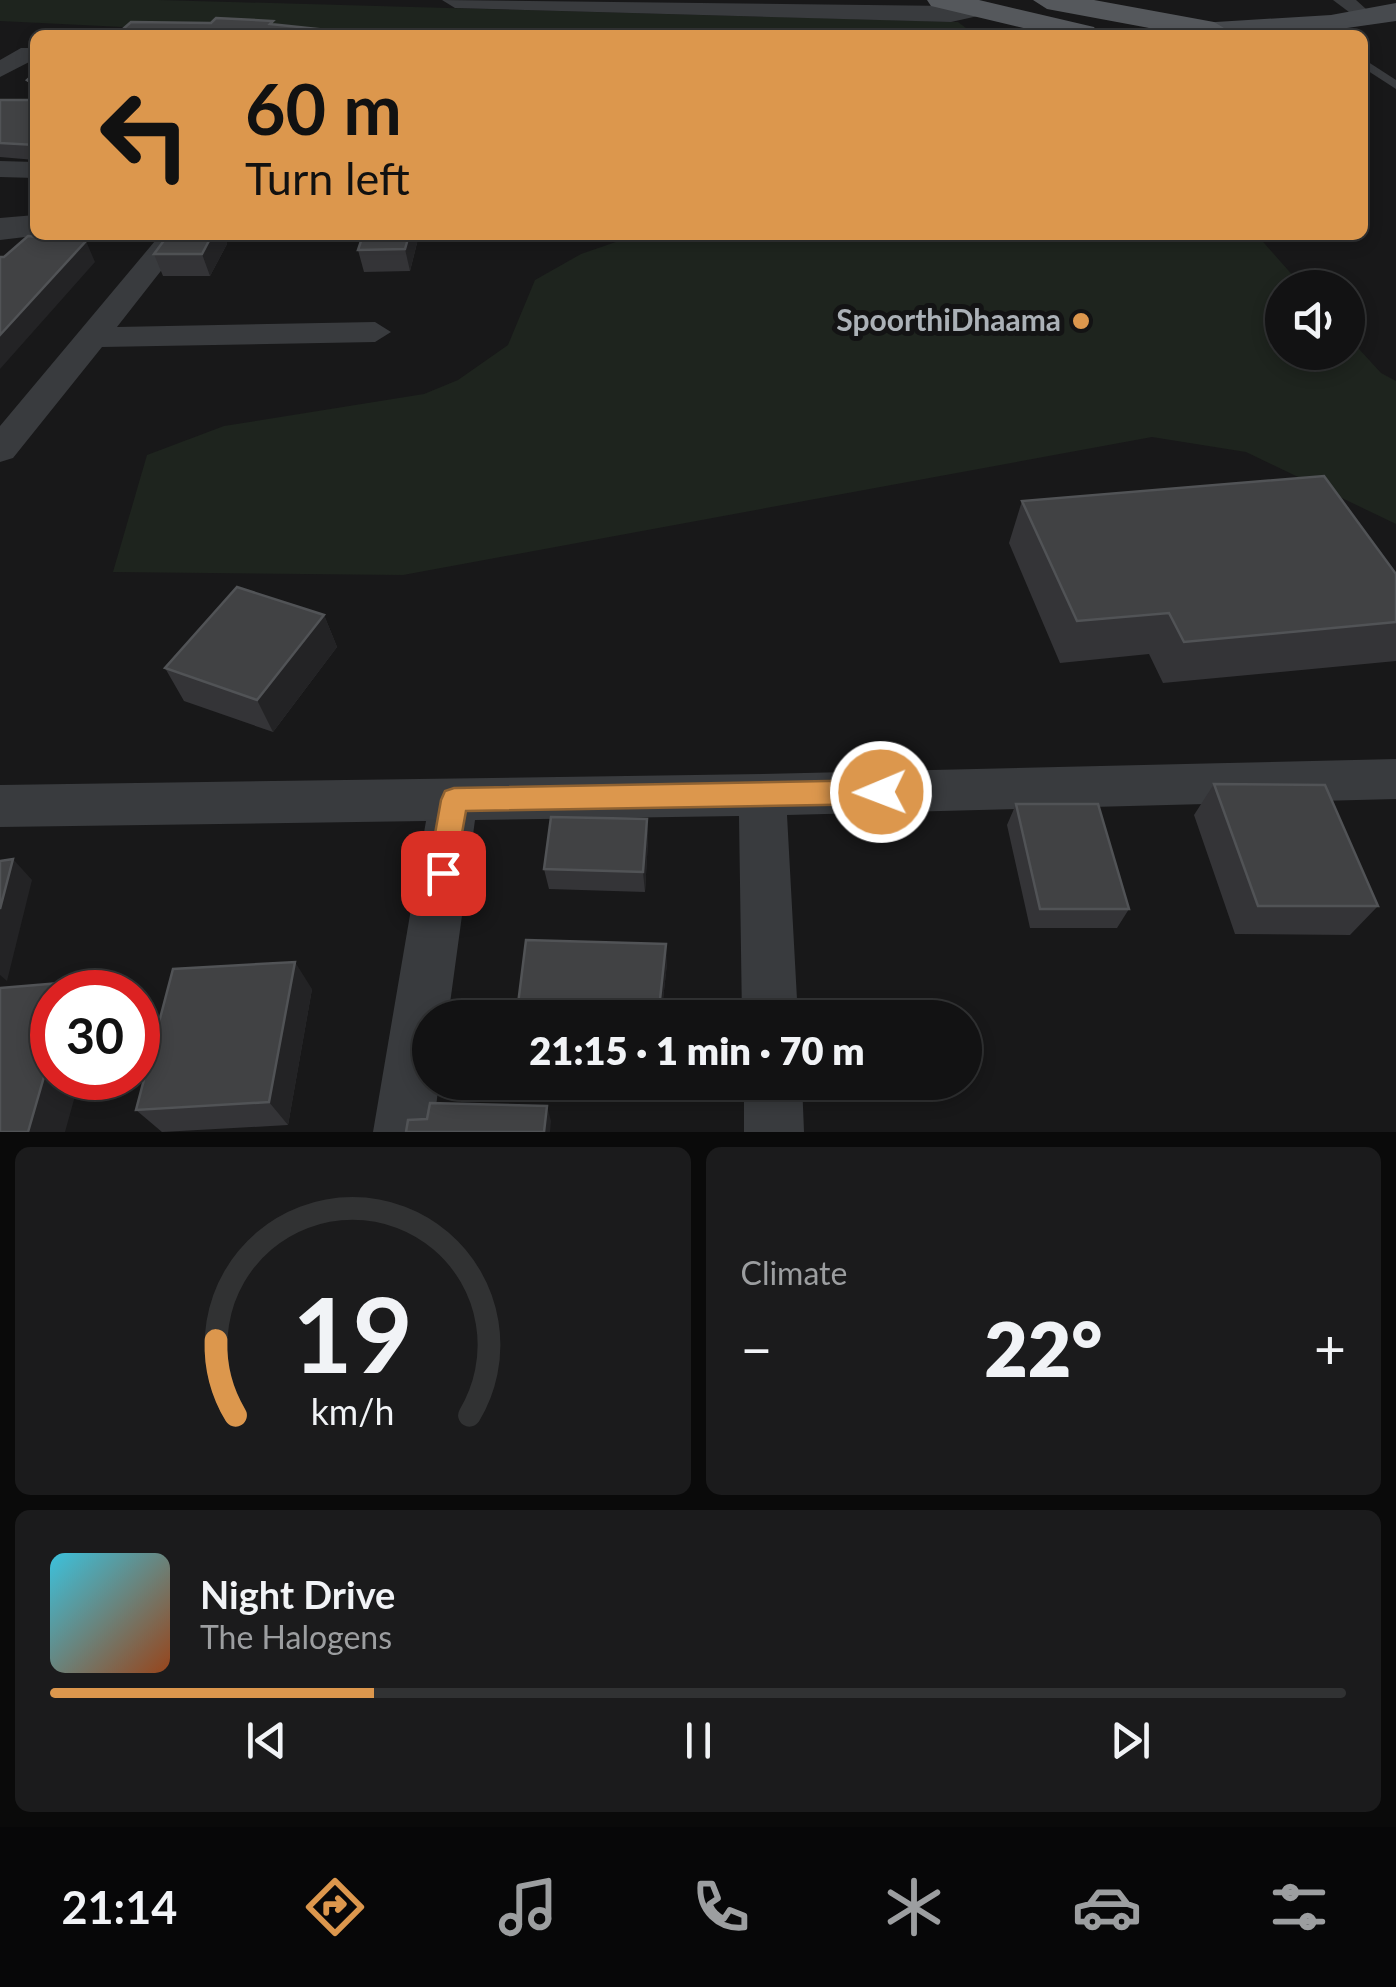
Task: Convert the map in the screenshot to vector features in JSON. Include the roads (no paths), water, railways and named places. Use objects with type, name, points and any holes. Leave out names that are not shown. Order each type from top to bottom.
[{"type":"main road","points":[[941,0],[1069,30]]},
{"type":"main road","points":[[1047,0],[1209,30]]},
{"type":"main road","points":[[1292,30],[1354,9],[1396,12]]},
{"type":"street","points":[[455,0],[952,14],[978,8]]},
{"type":"street","points":[[0,70],[29,53]]},
{"type":"street","points":[[0,169],[30,170]]},
{"type":"street","points":[[0,229],[30,226]]},
{"type":"street","points":[[0,450],[171,240]]},
{"type":"street","points":[[95,337],[375,332]]},
{"type":"street","points":[[0,806],[762,795],[1396,779]]},
{"type":"street","points":[[762,795],[769,1000]]},
{"type":"street","points":[[403,1132],[454,800]]},
{"type":"street","points":[[773,1100],[774,1132]]},
{"type":"lane","points":[[1368,65],[1396,85]]},
{"type":"place","name":"SpoorthiDhaama","points":[[1081,321]]}]
